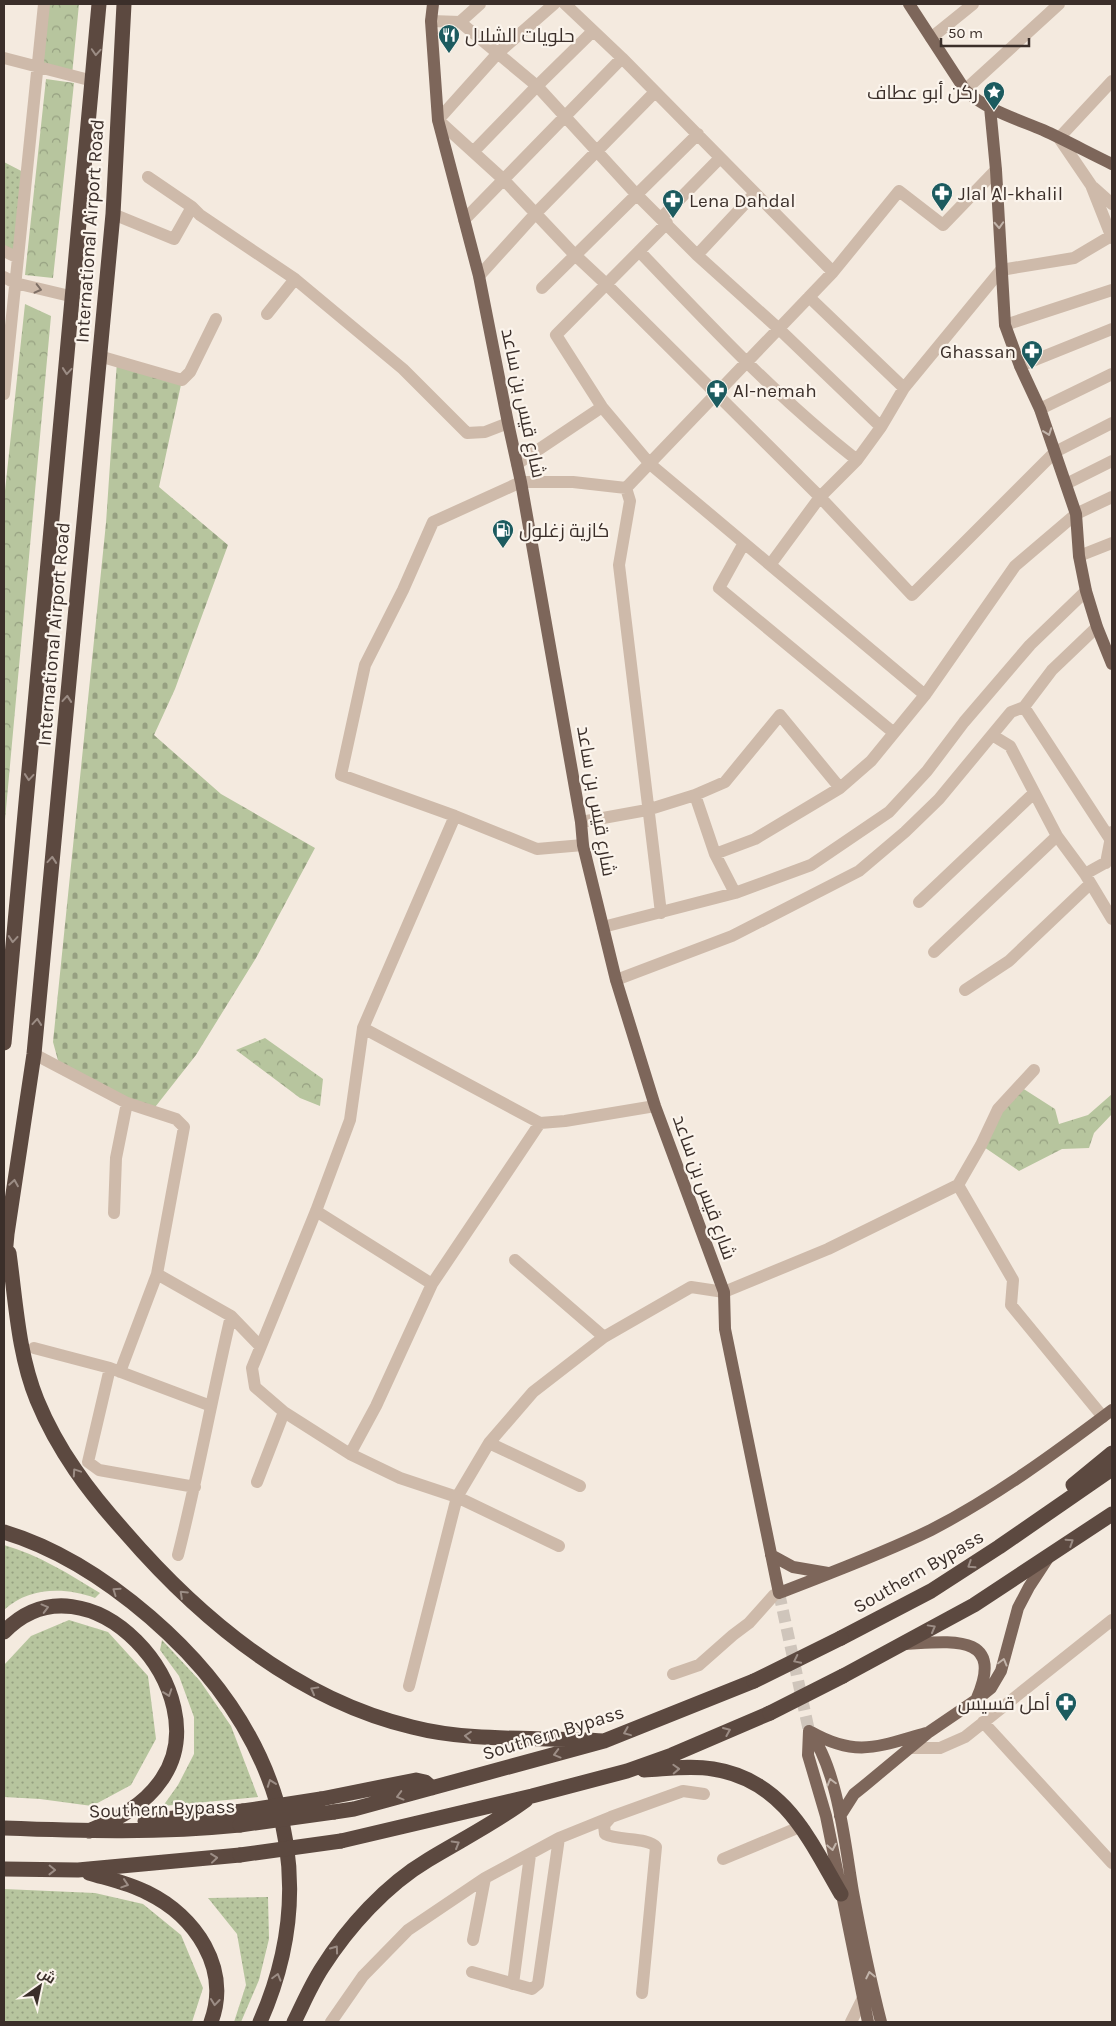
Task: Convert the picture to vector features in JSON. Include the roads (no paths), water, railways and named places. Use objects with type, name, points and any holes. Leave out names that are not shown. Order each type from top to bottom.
[{"type":"highway","name":"International Airport Road","points":[[4,1043],[94,81],[99,4]]},
{"type":"highway","name":"International Airport Road","points":[[4,1266],[6,1234],[34,1054],[113,214],[124,4]]},
{"type":"highway","points":[[6,1234],[22,1352],[37,1399],[58,1444],[82,1482],[117,1523],[165,1577],[208,1617],[257,1654],[312,1688],[340,1704],[389,1721],[414,1728],[458,1736],[494,1738],[548,1737],[604,1741]]},
{"type":"highway","points":[[1000,1547],[1112,1452]]},
{"type":"highway","name":"Southern Bypass","points":[[4,1828],[88,1831],[202,1829],[242,1818],[334,1812],[432,1788],[604,1741],[754,1681],[931,1591],[1000,1547],[1112,1469]]},
{"type":"highway","points":[[4,1869],[78,1870],[240,1855],[341,1841],[532,1796],[628,1771],[672,1755],[770,1713],[843,1676],[974,1605],[1112,1514]]},
{"type":"highway","points":[[9,1533],[41,1546],[92,1574],[117,1591],[162,1627],[182,1646],[219,1689],[233,1708],[256,1749],[274,1792],[280,1815],[285,1839],[290,1888],[283,1951],[275,1982],[260,2022]]},
{"type":"highway","points":[[4,1632],[27,1615],[48,1607],[60,1605],[84,1610],[107,1619],[131,1635],[150,1657],[164,1682],[172,1704],[176,1732],[175,1746],[168,1770],[156,1788],[140,1804],[116,1819],[88,1831]]},
{"type":"highway","points":[[628,1771],[699,1768],[727,1772],[764,1788],[785,1806],[802,1826],[841,1894]]},
{"type":"highway","points":[[242,1818],[321,1799],[416,1780],[425,1782],[432,1788]]},
{"type":"highway","points":[[294,2022],[321,1969],[351,1928],[381,1898],[427,1860],[505,1816],[532,1796]]},
{"type":"highway","points":[[78,1870],[131,1885],[149,1893],[182,1916],[196,1930],[213,1964],[216,1999],[211,2022]]},
{"type":"main road","name":"شارع قيس بن ساعد","points":[[433,4],[431,21],[438,120],[479,276],[521,482],[581,822],[583,845],[616,980],[655,1106],[724,1292],[725,1329],[779,1593]]},
{"type":"main road","points":[[909,4],[965,90],[973,97],[990,107],[1112,164]]},
{"type":"main road","points":[[990,107],[996,170],[1005,325],[1020,366],[1040,409],[1076,514],[1078,556],[1086,591],[1097,627],[1112,662]]},
{"type":"main road","points":[[779,1593],[831,1573],[932,1529],[1012,1482],[1108,1413]]},
{"type":"main road","points":[[840,1816],[854,1794],[929,1732],[991,1688],[1001,1671],[1018,1608],[1029,1587],[1051,1554]]},
{"type":"main road","points":[[771,1555],[794,1567],[831,1573]]},
{"type":"main road","points":[[901,1644],[956,1642],[971,1646],[981,1656],[986,1670],[983,1684],[976,1700]]},
{"type":"main road","points":[[808,1731],[837,1745],[860,1749],[875,1747],[929,1732]]},
{"type":"main road","points":[[808,1731],[822,1754],[840,1816],[881,2022]]},
{"type":"main road","points":[[808,1731],[808,1755],[826,1816],[868,2022]]},
{"type":"street","points":[[4,394],[44,4]]},
{"type":"street","points":[[460,22],[480,4]]},
{"type":"street","points":[[554,4],[498,53],[438,120],[504,180],[574,254],[820,497],[912,595],[1055,452],[1112,423]]},
{"type":"street","points":[[931,38],[973,4]]},
{"type":"street","points":[[965,90],[1059,4]]},
{"type":"street","points":[[572,6],[592,32],[622,58],[833,272]]},
{"type":"street","points":[[431,21],[460,22],[537,86],[598,150],[636,194],[697,255],[779,328],[881,427]]},
{"type":"street","points":[[474,152],[592,32]]},
{"type":"street","points":[[4,58],[94,81]]},
{"type":"street","points":[[464,220],[622,58]]},
{"type":"street","points":[[770,565],[820,497],[857,460],[881,427],[904,388],[1001,270],[1074,258],[1112,237],[1091,185],[1059,138],[1112,81]]},
{"type":"street","points":[[479,276],[536,213],[655,92]]},
{"type":"street","points":[[542,288],[574,254],[698,134]]},
{"type":"street","points":[[720,158],[664,220],[639,251],[556,335],[602,407],[650,464],[925,695]]},
{"type":"street","points":[[626,488],[833,272],[899,191],[943,225],[996,170]]},
{"type":"street","points":[[148,177],[192,207],[200,216],[295,280],[403,369],[467,434],[486,432],[508,423]]},
{"type":"street","points":[[1091,185],[1112,204]]},
{"type":"street","points":[[697,255],[755,193]]},
{"type":"street","points":[[113,214],[174,240],[192,207]]},
{"type":"street","points":[[4,251],[18,258]]},
{"type":"street","points":[[639,251],[746,363],[820,432],[857,460]]},
{"type":"street","points":[[4,277],[16,283],[74,297]]},
{"type":"street","points":[[268,314],[295,280]]},
{"type":"street","points":[[1005,325],[1112,290]]},
{"type":"street","points":[[809,297],[904,388]]},
{"type":"street","points":[[99,356],[182,380],[190,372],[216,319]]},
{"type":"street","points":[[1020,366],[1112,329]]},
{"type":"street","points":[[1040,409],[1112,374]]},
{"type":"street","points":[[517,464],[602,407]]},
{"type":"street","points":[[1066,484],[1112,461]]},
{"type":"street","points":[[583,845],[537,850],[455,816],[340,775],[365,665],[403,590],[433,522],[521,482],[573,482],[626,488]]},
{"type":"street","points":[[626,488],[630,501],[619,565],[660,913]]},
{"type":"street","points":[[715,854],[755,839],[840,788],[871,762],[925,695],[1016,566],[1076,514],[1112,496]]},
{"type":"street","points":[[1078,556],[1112,542]]},
{"type":"street","points":[[744,543],[719,588],[894,733]]},
{"type":"street","points":[[602,927],[735,893],[811,864],[889,812],[927,771],[964,722],[1030,645],[1086,591]]},
{"type":"street","points":[[616,980],[732,936],[859,871],[905,832],[939,799],[1011,712],[1024,707],[1052,670],[1097,627]]},
{"type":"street","points":[[965,990],[1008,960],[1088,879],[1109,861],[1111,835],[1024,707]]},
{"type":"street","points":[[581,822],[647,810],[695,795],[725,782],[780,715],[840,788]]},
{"type":"street","points":[[992,734],[1010,746],[1057,836],[1088,879],[1112,919]]},
{"type":"street","points":[[919,902],[1034,793]]},
{"type":"street","points":[[695,795],[715,854],[735,893]]},
{"type":"street","points":[[455,816],[363,1028],[350,1120],[316,1211],[252,1368],[255,1387],[284,1412],[350,1454],[400,1478],[457,1497],[559,1546]]},
{"type":"street","points":[[934,952],[1057,836]]},
{"type":"street","points":[[363,1028],[540,1123],[564,1121],[655,1106]]},
{"type":"street","points":[[34,1054],[127,1103],[176,1119],[184,1127],[157,1274],[115,1370],[88,1462],[99,1470],[195,1487]]},
{"type":"street","points":[[409,1686],[457,1497],[489,1443],[533,1392],[604,1337],[691,1287],[724,1292],[828,1249],[958,1185],[981,1145],[998,1108],[1034,1070]]},
{"type":"street","points":[[114,1214],[116,1158],[127,1103]]},
{"type":"street","points":[[350,1454],[376,1406],[432,1284],[540,1123]]},
{"type":"street","points":[[958,1185],[1013,1280],[1011,1305],[1108,1413]]},
{"type":"street","points":[[316,1211],[432,1284]]},
{"type":"street","points":[[515,1260],[604,1337]]},
{"type":"street","points":[[157,1274],[231,1316],[260,1346]]},
{"type":"street","points":[[178,1554],[195,1487],[231,1316]]},
{"type":"street","points":[[34,1348],[115,1370],[211,1406]]},
{"type":"street","points":[[257,1482],[284,1412]]},
{"type":"street","points":[[489,1443],[580,1486]]},
{"type":"street","points":[[673,1674],[699,1665],[732,1634],[749,1623],[774,1595],[779,1593]]},
{"type":"street","points":[[911,1748],[940,1748],[965,1737],[1112,1620]]},
{"type":"street","points":[[983,1722],[1112,1863]]},
{"type":"street","points":[[331,2022],[362,1976],[408,1930],[485,1878],[559,1838],[611,1817],[683,1792],[704,1794]]},
{"type":"street","points":[[611,1817],[604,1825],[606,1834],[617,1838],[652,1843],[656,1848],[642,1993]]},
{"type":"street","points":[[723,1858],[802,1826]]},
{"type":"street","points":[[472,1972],[532,1989],[538,1984],[559,1838]]},
{"type":"street","points":[[513,1984],[530,1855]]},
{"type":"street","points":[[473,1940],[485,1878]]},
{"type":"street","points":[[851,2022],[863,1998]]},
{"type":"tunnel","points":[[779,1593],[809,1731]]},
{"type":"place","name":"حلويات الشلال","points":[[449,54]]},
{"type":"place","name":"ركن أبو عطاف","points":[[994,111]]},
{"type":"place","name":"Jlal Al-khalil","points":[[942,212]]},
{"type":"place","name":"Lena Dahdal","points":[[673,219]]},
{"type":"place","name":"Ghassan","points":[[1032,370]]},
{"type":"place","name":"Al-nemah","points":[[717,409]]},
{"type":"place","name":"كازية زغلول","points":[[503,549]]},
{"type":"place","name":"أمل قسيس","points":[[1066,1722]]}]
